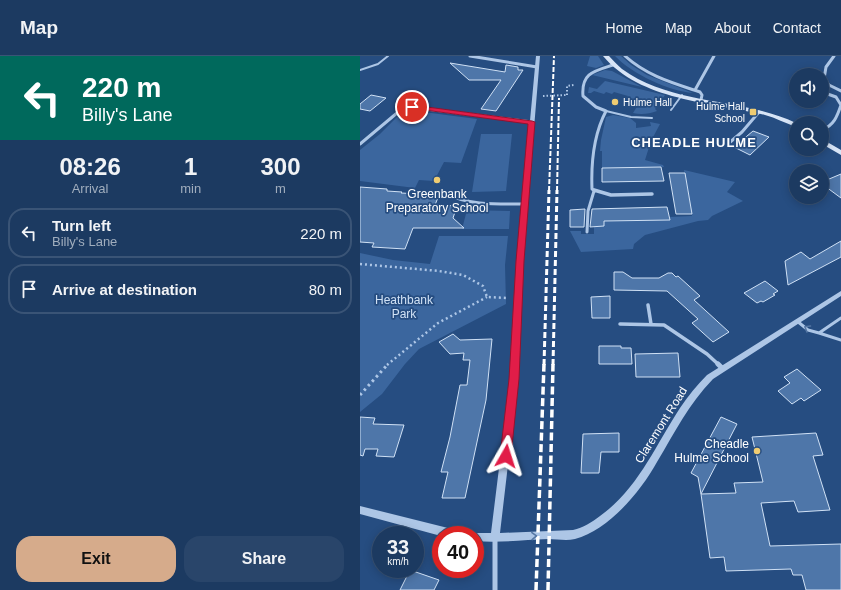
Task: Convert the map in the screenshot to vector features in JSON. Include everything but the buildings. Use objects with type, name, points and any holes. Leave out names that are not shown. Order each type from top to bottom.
[{"type":"main road","points":[[606,56],[613,65],[640,82],[660,90],[759,112],[779,117],[789,122]]},
{"type":"main road","points":[[829,145],[841,153]]},
{"type":"street","points":[[470,56],[537,67]]},
{"type":"street","points":[[495,590],[495,537],[514,379],[520,261],[538,56]]},
{"type":"street","points":[[626,56],[636,66],[660,79],[695,90],[702,95],[701,100]]},
{"type":"street","points":[[695,90],[714,56]]},
{"type":"street","points":[[834,56],[826,67],[824,78],[829,85],[841,91]]},
{"type":"street","points":[[613,65],[588,75],[584,78],[582,84],[583,96],[596,107],[606,112],[602,116],[597,134],[592,187],[594,191],[604,194],[652,194]]},
{"type":"street","points":[[829,94],[836,96],[841,105],[839,118],[829,127]]},
{"type":"street","points":[[360,144],[397,113],[409,107],[532,122]]},
{"type":"street","points":[[729,143],[742,132],[759,112]]},
{"type":"street","name":"Claremont Road","points":[[484,537],[575,534],[594,524],[610,513],[636,486],[691,397],[710,377],[841,293]]},
{"type":"street","points":[[648,304],[651,324]]},
{"type":"street","points":[[620,324],[664,325],[707,354],[722,368]]},
{"type":"street","points":[[360,510],[432,529]]},
{"type":"lane","points":[[360,70],[378,64],[388,56]]},
{"type":"lane","points":[[671,110],[682,95]]},
{"type":"lane","points":[[606,112],[631,117],[652,118]]},
{"type":"lane","points":[[587,232],[587,209],[594,191]]},
{"type":"lane","points":[[447,192],[453,198],[493,204],[525,204]]},
{"type":"lane","points":[[819,333],[841,318]]},
{"type":"lane","points":[[797,321],[808,330],[841,340]]},
{"type":"path","points":[[543,96],[567,95],[567,90]]},
{"type":"path","points":[[360,264],[425,269],[463,275],[482,286],[487,297]]},
{"type":"path","points":[[360,395],[392,361],[438,323],[487,297],[508,298]]},
{"type":"green space","points":[[590,56],[598,56],[604,65],[596,68],[587,66]]},
{"type":"green space","points":[[615,56],[621,56],[631,65],[647,75],[693,93],[673,89],[651,80],[622,63]]},
{"type":"green space","points":[[605,70],[612,71],[642,87],[592,75]]},
{"type":"green space","points":[[605,81],[665,95],[655,109],[657,111],[645,114],[633,113],[638,105],[633,104],[635,101],[628,99],[626,102],[624,101],[628,96],[614,92],[612,94],[606,92],[604,94],[594,91],[588,93],[589,87],[597,89]]},
{"type":"green space","points":[[408,110],[477,119],[461,163],[444,162],[434,181],[419,180],[415,188],[360,181],[360,150],[380,134],[401,113]]},
{"type":"green space","points":[[613,115],[630,118],[636,123],[636,128],[651,126],[650,122],[660,124],[651,141],[645,160],[663,165],[664,167],[602,168],[602,151],[600,151],[601,140],[606,117]]},
{"type":"green space","points":[[481,134],[512,134],[506,191],[472,192]]},
{"type":"green space","points":[[684,170],[735,182],[727,192],[743,201],[712,216],[708,220],[698,221],[645,235],[634,244],[633,249],[581,252],[570,231],[581,231],[581,234],[594,234],[594,226],[604,226],[604,221],[670,220],[669,217],[692,216]]},
{"type":"green space","points":[[467,210],[510,211],[509,229],[462,229]]},
{"type":"green space","name":"Heathbank Park","points":[[439,236],[508,236],[505,265],[506,304],[419,349],[405,364],[382,394],[360,412],[360,253],[393,260],[430,264]]},
{"type":"railway","points":[[549,191],[554,56]]},
{"type":"railway","points":[[557,191],[559,98]]},
{"type":"railway","points":[[544,365],[549,190]]},
{"type":"railway","points":[[553,365],[557,190]]},
{"type":"railway","points":[[536,590],[544,364]]},
{"type":"railway","points":[[548,590],[553,364]]},
{"type":"place","name":"Hulme Hall","points":[[615,102]]},
{"type":"place","name":"Hulme Hall School","points":[[753,112]]},
{"type":"place","name":"Greenbank Preparatory School","points":[[437,180]]},
{"type":"place","name":"Cheadle Hulme School","points":[[757,451]]},
{"type":"district","name":"CHEADLE HULME","points":[[694,142]]},
{"type":"route","points":[[412,107],[518,122],[532,122],[520,261],[514,379],[506,456]]}]
